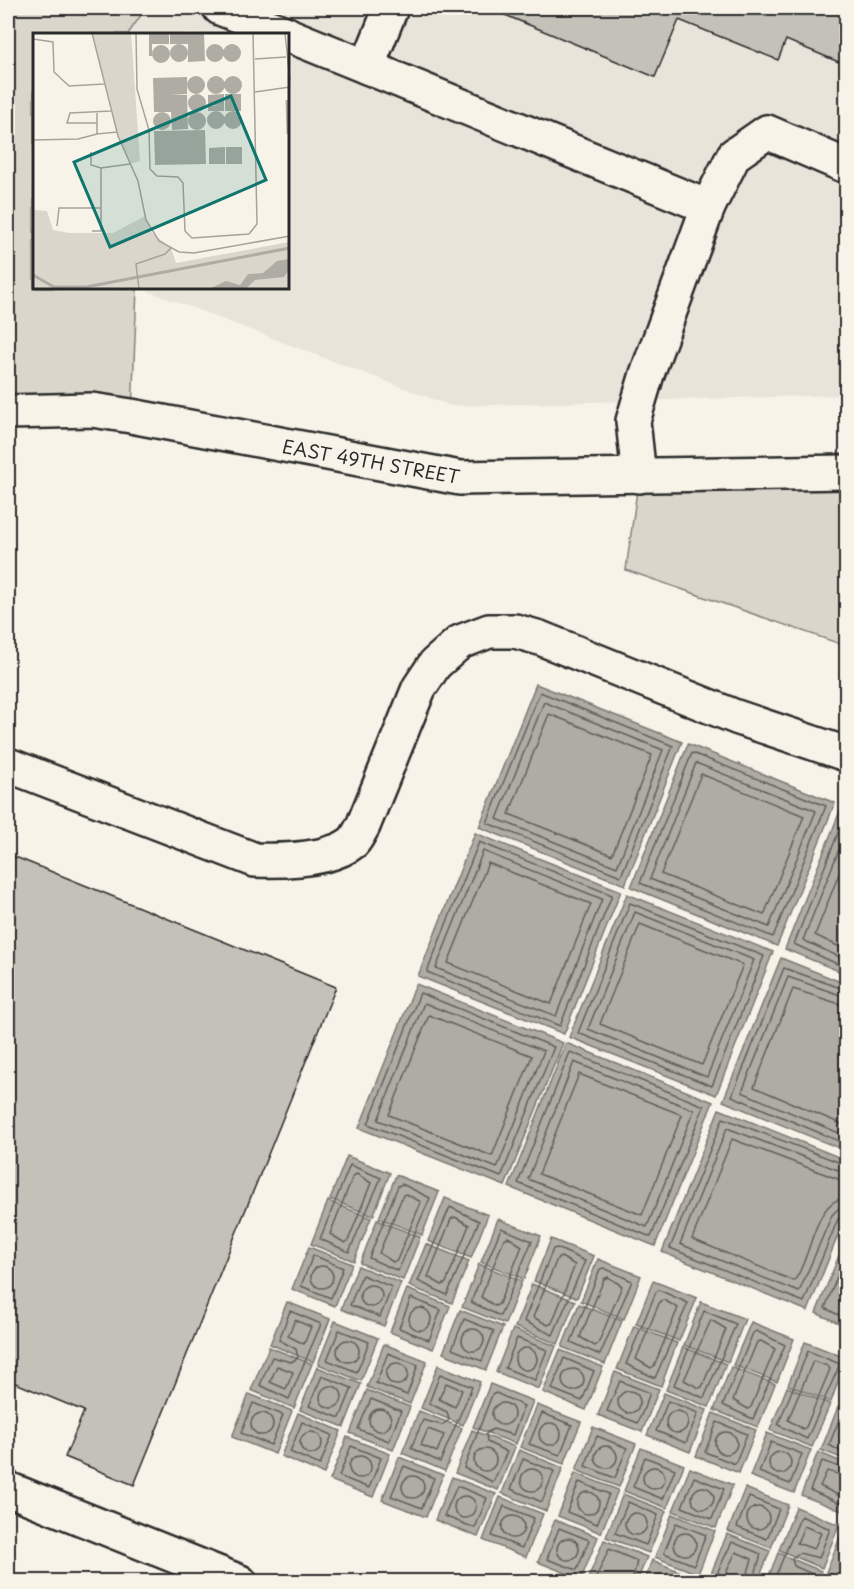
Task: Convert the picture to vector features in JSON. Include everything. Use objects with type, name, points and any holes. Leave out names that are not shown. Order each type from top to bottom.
[{"type":"street","points":[[220,8],[282,33]]},
{"type":"street","points":[[367,67],[391,8]]},
{"type":"street","points":[[290,36],[708,207]]},
{"type":"street","points":[[639,476],[633,422],[647,374],[708,207],[734,155],[767,132],[846,166]]},
{"type":"street","name":"EAST 49TH STREET","points":[[8,412],[92,410],[460,478],[846,472]]},
{"type":"street","points":[[8,765],[255,860],[284,861],[332,852],[353,842],[363,826],[419,688],[435,664],[460,642],[489,631],[515,631],[540,638],[736,717],[846,754]]},
{"type":"street","points":[[8,1488],[240,1581]]},
{"type":"shaded area","points":[[8,8],[146,8],[129,33],[33,33],[33,290],[137,290],[132,412],[8,413]]},
{"type":"shaded area","points":[[129,8],[846,8],[846,395],[451,406],[145,290],[290,290],[290,33],[118,33]]},
{"type":"shaded area","points":[[846,472],[846,646],[626,570],[639,476]]},
{"type":"water","points":[[536,684],[682,742],[625,885],[479,827]]},
{"type":"water","points":[[688,744],[835,803],[777,946],[631,887]]},
{"type":"water","points":[[842,806],[846,808],[846,974],[785,949]]},
{"type":"water","points":[[475,833],[621,891],[564,1034],[418,976]]},
{"type":"water","points":[[627,894],[773,952],[716,1095],[569,1037]]},
{"type":"water","points":[[781,958],[846,984],[846,1151],[723,1101]]},
{"type":"water","points":[[416,984],[563,1043],[505,1186],[359,1128]]},
{"type":"water","points":[[566,1043],[713,1102],[655,1246],[509,1187]]},
{"type":"water","points":[[719,1109],[846,1160],[846,1215],[808,1311],[662,1252]]},
{"type":"water","points":[[347,1156],[390,1173],[373,1216],[330,1199]]},
{"type":"water","points":[[396,1175],[439,1192],[422,1235],[379,1218]]},
{"type":"water","points":[[445,1198],[488,1215],[471,1258],[428,1241]]},
{"type":"water","points":[[328,1201],[371,1218],[354,1261],[311,1244]]},
{"type":"water","points":[[498,1219],[541,1236],[524,1279],[481,1262]]},
{"type":"water","points":[[377,1220],[420,1237],[403,1280],[360,1263]]},
{"type":"water","points":[[846,1238],[846,1326],[816,1313]]},
{"type":"water","points":[[551,1239],[594,1256],[577,1298],[534,1281]]},
{"type":"water","points":[[426,1244],[469,1261],[452,1303],[409,1286]]},
{"type":"water","points":[[309,1247],[352,1264],[335,1306],[292,1289]]},
{"type":"water","points":[[598,1259],[641,1276],[624,1319],[581,1301]]},
{"type":"water","points":[[479,1264],[522,1281],[505,1324],[462,1307]]},
{"type":"water","points":[[358,1266],[401,1283],[384,1326],[341,1309]]},
{"type":"water","points":[[653,1281],[697,1298],[679,1341],[636,1324]]},
{"type":"water","points":[[532,1284],[575,1301],[558,1344],[515,1327]]},
{"type":"water","points":[[407,1289],[450,1306],[433,1349],[390,1332]]},
{"type":"water","points":[[287,1302],[330,1319],[313,1362],[270,1344]]},
{"type":"water","points":[[701,1302],[745,1319],[728,1362],[684,1345]]},
{"type":"water","points":[[579,1304],[622,1321],[605,1364],[562,1347]]},
{"type":"water","points":[[460,1310],[503,1327],[486,1370],[443,1353]]},
{"type":"water","points":[[335,1321],[378,1338],[361,1381],[318,1364]]},
{"type":"water","points":[[751,1322],[794,1339],[777,1382],[733,1365]]},
{"type":"water","points":[[634,1326],[677,1343],[661,1386],[617,1369]]},
{"type":"water","points":[[513,1329],[556,1346],[539,1389],[496,1372]]},
{"type":"water","points":[[805,1342],[846,1358],[831,1402],[788,1385]]},
{"type":"water","points":[[384,1344],[427,1361],[410,1404],[367,1387]]},
{"type":"water","points":[[269,1347],[312,1364],[294,1408],[251,1390]]},
{"type":"water","points":[[683,1347],[726,1364],[709,1407],[666,1390]]},
{"type":"water","points":[[560,1350],[603,1367],[586,1410],[543,1392]]},
{"type":"water","points":[[438,1365],[480,1382],[463,1425],[421,1408]]},
{"type":"water","points":[[317,1367],[361,1384],[344,1427],[300,1410]]},
{"type":"water","points":[[731,1367],[775,1384],[758,1427],[714,1410]]},
{"type":"water","points":[[615,1372],[659,1389],[642,1432],[598,1415]]},
{"type":"water","points":[[490,1384],[533,1401],[516,1444],[473,1427]]},
{"type":"water","points":[[787,1387],[830,1404],[812,1447],[770,1430]]},
{"type":"water","points":[[367,1390],[410,1407],[393,1450],[350,1433]]},
{"type":"water","points":[[664,1393],[707,1410],[690,1452],[647,1435]]},
{"type":"water","points":[[249,1394],[292,1411],[275,1454],[232,1437]]},
{"type":"water","points":[[537,1405],[581,1422],[564,1464],[520,1447]]},
{"type":"water","points":[[838,1407],[846,1411],[846,1460],[821,1450]]},
{"type":"water","points":[[419,1411],[462,1428],[445,1471],[402,1453]]},
{"type":"water","points":[[298,1413],[341,1431],[324,1474],[281,1456]]},
{"type":"water","points":[[713,1413],[756,1430],[739,1473],[696,1456]]},
{"type":"water","points":[[593,1427],[636,1444],[619,1487],[576,1470]]},
{"type":"water","points":[[472,1430],[515,1447],[498,1490],[455,1473]]},
{"type":"water","points":[[767,1433],[811,1450],[794,1493],[750,1476]]},
{"type":"water","points":[[347,1437],[390,1454],[373,1497],[330,1480]]},
{"type":"water","points":[[641,1448],[684,1465],[667,1508],[624,1491]]},
{"type":"water","points":[[519,1450],[563,1468],[546,1511],[502,1493]]},
{"type":"water","points":[[818,1452],[846,1464],[844,1512],[801,1495]]},
{"type":"water","points":[[399,1457],[443,1475],[426,1517],[382,1500]]},
{"type":"water","points":[[690,1468],[733,1485],[716,1528],[673,1511]]},
{"type":"water","points":[[575,1473],[618,1490],[601,1533],[558,1516]]},
{"type":"water","points":[[452,1477],[496,1494],[478,1537],[435,1520]]},
{"type":"water","points":[[745,1488],[788,1505],[771,1548],[728,1531]]},
{"type":"water","points":[[623,1494],[666,1511],[649,1553],[606,1537]]},
{"type":"water","points":[[500,1497],[543,1514],[526,1557],[483,1540]]},
{"type":"water","points":[[796,1507],[839,1525],[822,1568],[779,1550]]},
{"type":"water","points":[[672,1514],[715,1531],[698,1574],[655,1557]]},
{"type":"water","points":[[555,1520],[598,1537],[581,1579],[538,1562]]},
{"type":"water","points":[[843,1530],[846,1531],[846,1580],[826,1572]]},
{"type":"water","points":[[727,1534],[770,1551],[758,1581],[722,1581],[710,1576]]},
{"type":"water","points":[[604,1540],[647,1557],[637,1581],[587,1581]]},
{"type":"water","points":[[778,1553],[821,1571],[817,1581],[767,1581]]},
{"type":"water","points":[[652,1560],[695,1578],[694,1581],[644,1581]]},
{"type":"building","points":[[488,8],[846,8],[846,65],[786,40],[778,60],[679,20],[655,77]]},
{"type":"building","points":[[8,854],[336,987],[134,1485],[65,1457],[84,1411],[8,1380]]}]
